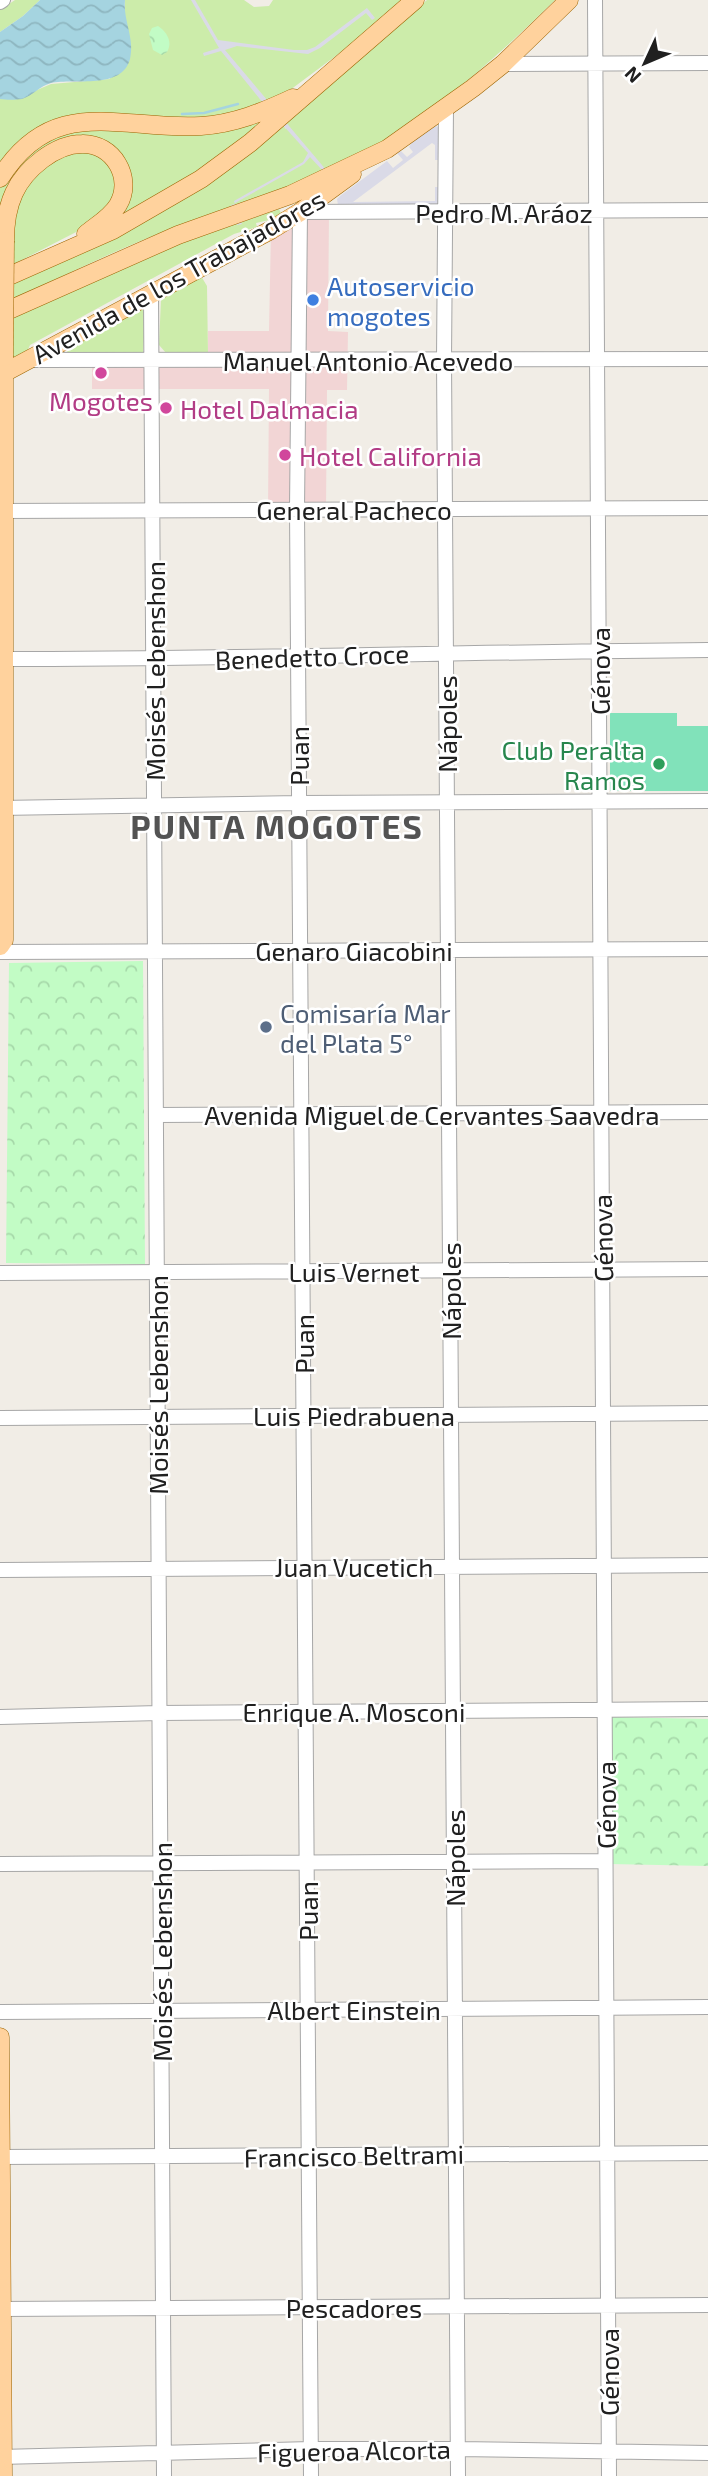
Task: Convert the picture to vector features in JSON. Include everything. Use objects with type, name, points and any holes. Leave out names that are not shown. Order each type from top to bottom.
[{"type":"main road","points":[[0,280],[142,215],[201,179],[250,143],[415,0]]},
{"type":"main road","name":"Avenida de los Trabajadores","points":[[2,368],[27,360],[300,212],[503,64],[569,0]]},
{"type":"main road","points":[[0,178],[9,164],[31,144],[52,131],[73,123],[112,120],[168,126],[217,125],[255,115],[309,90]]},
{"type":"main road","points":[[0,946],[4,940],[2,368],[5,240],[10,204],[19,184],[26,176],[42,160],[60,149],[75,144],[90,144],[103,149],[118,164],[123,178],[123,191],[118,205],[108,216],[68,249]]},
{"type":"main road","name":"Avenida de los Trabajadores","points":[[0,314],[169,239],[290,195],[387,149]]},
{"type":"main road","points":[[0,2037],[4,2476]]},
{"type":"street","name":"Génova","points":[[595,0],[609,2476]]},
{"type":"street","points":[[503,64],[708,63]]},
{"type":"street","name":"Nápoles","points":[[446,107],[444,360],[458,2476]]},
{"type":"street","name":"Pedro M. Aráoz","points":[[300,212],[708,210]]},
{"type":"street","name":"Puan","points":[[300,212],[297,510],[311,2476]]},
{"type":"street","name":"Moisés Lebenshon","points":[[151,294],[164,2476]]},
{"type":"street","name":"Manuel Antonio Acevedo","points":[[27,360],[708,359]]},
{"type":"street","name":"General Pacheco","points":[[2,511],[708,508]]},
{"type":"street","name":"Benedetto Croce","points":[[2,659],[154,660],[446,652],[708,650]]},
{"type":"street","points":[[2,808],[708,801]]},
{"type":"street","name":"Genaro Giacobini","points":[[0,952],[708,949]]},
{"type":"street","name":"Avenida Miguel de Cervantes Saavedra","points":[[156,1115],[708,1112]]},
{"type":"street","name":"Luis Vernet","points":[[0,1273],[708,1269]]},
{"type":"street","name":"Luis Piedrabuena","points":[[0,1418],[708,1413]]},
{"type":"street","name":"Juan Vucetich","points":[[0,1570],[708,1565]]},
{"type":"street","name":"Enrique A. Mosconi","points":[[0,1717],[159,1713],[708,1709]]},
{"type":"street","points":[[0,1864],[606,1861]]},
{"type":"street","name":"Albert Einstein","points":[[0,2012],[708,2007]]},
{"type":"street","name":"Francisco Beltrami","points":[[1,2157],[708,2153]]},
{"type":"street","name":"Pescadores","points":[[1,2309],[708,2305]]},
{"type":"street","name":"Figueroa Alcorta","points":[[2,2457],[458,2448],[708,2453]]},
{"type":"shaded area","points":[[191,0],[195,0],[218,40],[294,50],[315,47],[367,8],[375,18],[372,20],[366,13],[308,54],[237,46],[225,50],[327,171],[324,172],[310,157],[304,164],[235,203],[242,224],[237,225],[231,205],[235,204],[234,201],[303,162],[308,153],[221,51],[204,56],[203,53],[219,48]]},
{"type":"shaded area","points":[[436,126],[439,128],[441,144],[438,145],[438,157],[441,157],[441,160],[435,160],[435,145],[432,143],[353,202],[435,201],[435,187],[441,187],[439,205],[338,205],[337,199],[340,196],[387,161],[393,168],[403,160],[397,153],[401,151],[407,157],[413,152],[409,147],[412,142]]},
{"type":"shaded area","points":[[329,212],[328,331],[348,332],[347,390],[327,390],[326,509],[268,510],[269,389],[92,389],[92,360],[208,360],[208,331],[269,331],[271,230]]},
{"type":"green space","points":[[15,0],[40,0],[0,32],[0,10]]},
{"type":"green space","points":[[125,0],[244,0],[254,7],[269,6],[273,0],[404,0],[345,49],[274,102],[198,122],[92,116],[0,168],[0,99],[51,84],[110,79],[125,18]]},
{"type":"green space","points":[[427,0],[555,0],[463,84],[414,121],[361,154],[294,184],[134,244],[0,306],[0,289],[282,124],[286,129],[286,121]]},
{"type":"green space","points":[[158,26],[169,41],[167,52],[162,55],[153,50],[149,34],[152,28]]},
{"type":"green space","points":[[267,120],[188,179],[106,225],[121,208],[109,147],[42,155],[0,227],[0,188],[5,178],[31,148],[67,129]]},
{"type":"green space","points":[[89,148],[116,169],[117,199],[82,229],[12,265],[13,213],[25,185],[57,156]]},
{"type":"green space","points":[[279,209],[281,213],[274,219],[256,223],[257,227],[234,234],[30,345],[27,352],[12,359],[0,323],[152,253]]},
{"type":"green space","points":[[201,276],[207,286],[208,354],[166,353],[159,345],[161,299]]},
{"type":"green space","points":[[142,309],[146,310],[143,352],[67,352],[70,347]]},
{"type":"green space","name":"Club Peralta Ramos","points":[[610,713],[677,713],[677,726],[708,726],[708,791],[610,791]]},
{"type":"green space","points":[[143,961],[145,1264],[6,1263],[9,963]]},
{"type":"green space","points":[[612,1717],[708,1719],[708,1866],[609,1864]]},
{"type":"water","points":[[40,0],[125,0],[131,51],[125,69],[108,79],[51,83],[22,99],[0,99],[0,32]]},
{"type":"waterway","points":[[182,114],[204,113],[238,104]]},
{"type":"place","name":"Autoservicio mogotes","points":[[313,300]]},
{"type":"place","name":"Mogotes","points":[[101,373]]},
{"type":"place","name":"Hotel Dalmacia","points":[[166,408]]},
{"type":"place","name":"Hotel California","points":[[285,455]]},
{"type":"place","name":"Club Peralta Ramos","points":[[659,764]]},
{"type":"place","name":"Comisaría Mar del Plata 5°","points":[[266,1027]]},
{"type":"district","name":"PUNTA MOGOTES","points":[[277,826]]}]
